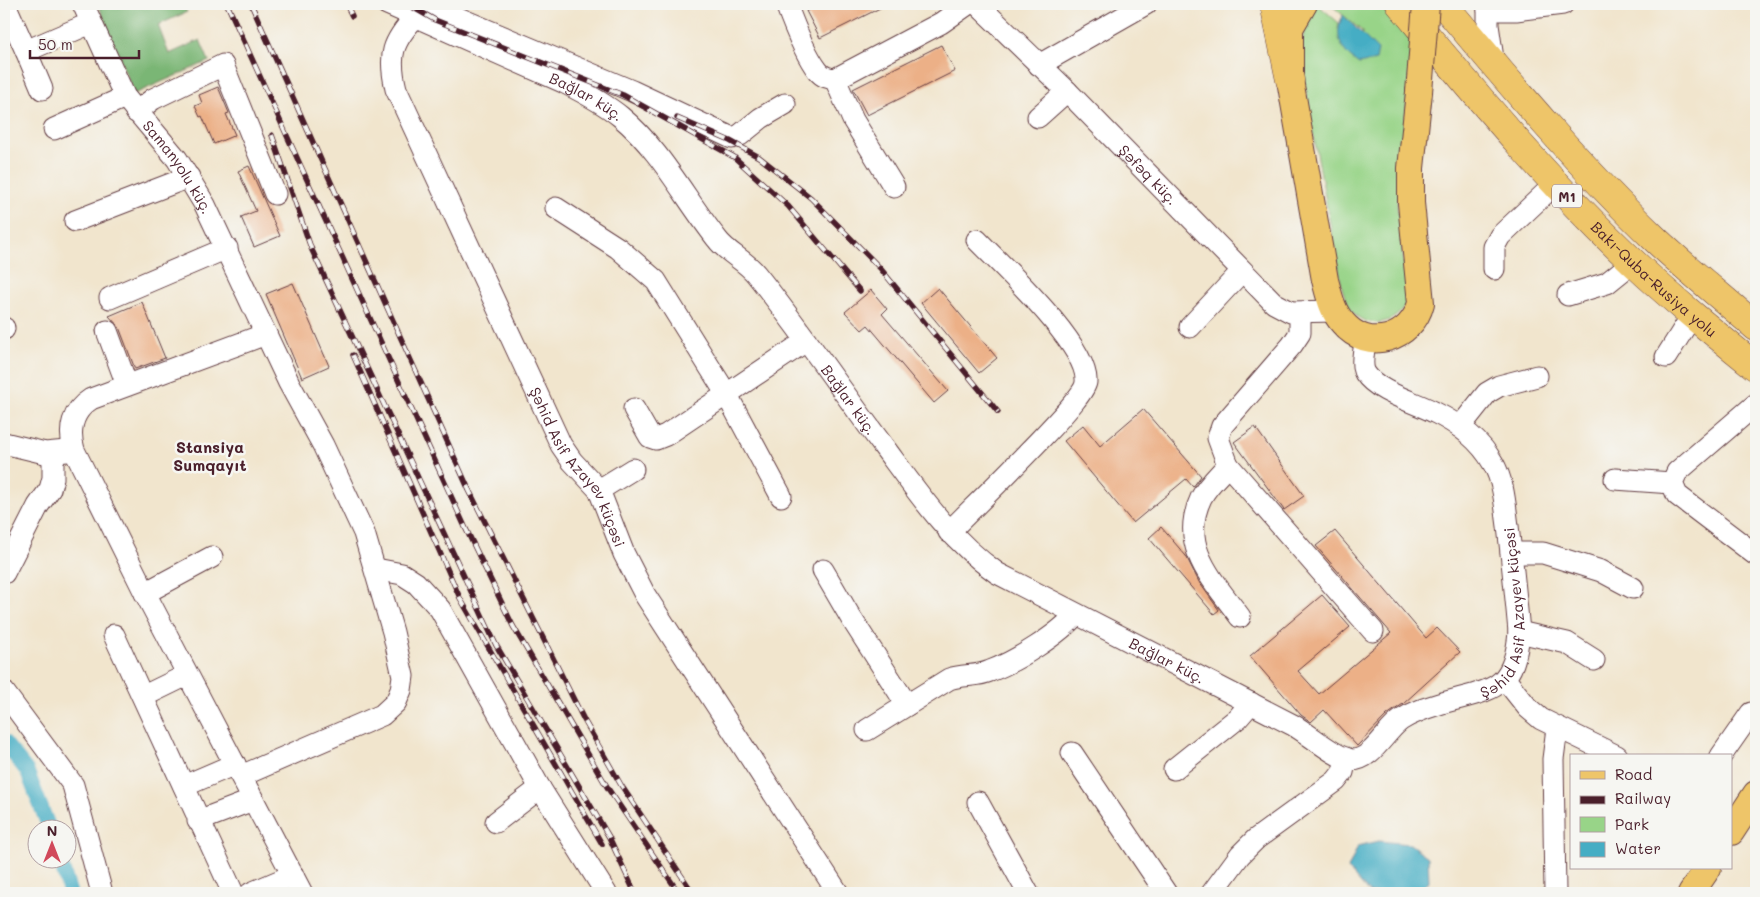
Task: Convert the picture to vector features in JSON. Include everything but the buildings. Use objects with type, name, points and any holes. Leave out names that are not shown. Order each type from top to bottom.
[{"type":"highway","points":[[1274,4],[1290,80]]},
{"type":"highway","name":"Bakı-Quba-Rusiya yolu","points":[[1443,4],[1494,65],[1617,201],[1657,241],[1756,327]]},
{"type":"highway","name":"Bakı-Quba-Rusiya yolu","points":[[1413,9],[1555,184],[1633,262],[1747,360],[1756,375]]},
{"type":"main road","points":[[1304,4],[1290,28],[1290,80],[1325,280],[1334,311],[1352,332],[1365,339],[1386,338],[1408,328],[1418,316],[1421,303],[1411,203],[1411,168],[1419,92],[1413,9],[1392,4]]},
{"type":"main road","points":[[1732,830],[1756,794]]},
{"type":"main road","points":[[1691,893],[1707,870]]},
{"type":"street","points":[[5,4],[42,89]]},
{"type":"street","name":"Bağlar küç.","points":[[387,4],[420,10],[590,96],[621,116],[636,131],[719,242],[756,272],[949,532],[974,557],[997,574],[1301,729],[1346,758]]},
{"type":"street","points":[[786,4],[819,72],[828,78],[835,79],[940,23],[968,4]]},
{"type":"street","name":"Şəfəq küç.","points":[[977,4],[1067,91],[1274,303],[1291,312],[1334,311]]},
{"type":"street","points":[[1039,65],[1146,4]]},
{"type":"street","points":[[1494,65],[1488,7],[1516,10],[1563,4]]},
{"type":"street","points":[[420,10],[632,91],[732,138],[740,135],[753,123],[786,104]]},
{"type":"street","name":"Şəhid Asif Azayev küçəsi","points":[[420,10],[400,34],[393,48],[392,70],[396,89],[561,445],[572,461],[599,490],[624,554],[644,595],[838,893]]},
{"type":"street","points":[[26,51],[87,13]]},
{"type":"street","name":"Samanyolu küç.","points":[[87,13],[130,104],[189,177],[227,248],[288,383],[340,481],[364,533],[376,569],[394,632],[403,676],[401,690],[396,702],[382,715],[238,770],[184,786]]},
{"type":"street","points":[[54,129],[130,104],[154,99],[223,65],[275,194]]},
{"type":"street","points":[[835,79],[853,120],[894,186]]},
{"type":"street","points":[[1038,117],[1067,91]]},
{"type":"street","points":[[75,221],[189,177]]},
{"type":"street","points":[[1494,269],[1494,248],[1500,236],[1555,184]]},
{"type":"street","points":[[556,208],[618,248],[656,281],[727,395],[781,496]]},
{"type":"street","points":[[949,532],[1082,394],[1086,382],[1085,368],[1052,319],[977,240]]},
{"type":"street","points":[[110,298],[227,248]]},
{"type":"street","points":[[1568,295],[1607,283],[1633,262]]},
{"type":"street","points":[[1190,327],[1242,271]]},
{"type":"street","points":[[1300,313],[1300,333],[1292,345],[1222,426],[1218,438],[1228,465],[1373,631]]},
{"type":"street","points":[[1666,357],[1693,314]]},
{"type":"street","points":[[107,331],[127,384]]},
{"type":"street","points":[[251,893],[297,884],[145,593],[74,450],[71,433],[76,412],[91,399],[127,384],[266,334]]},
{"type":"street","name":"Şəhid Asif Azayev küçəsi","points":[[1346,758],[1352,760],[1366,754],[1399,721],[1414,712],[1493,688],[1505,679],[1513,668],[1517,654],[1519,632],[1504,497],[1496,471],[1480,446],[1460,427],[1434,412],[1391,393],[1372,380],[1365,372],[1363,364],[1365,339]]},
{"type":"street","points":[[634,409],[650,437],[656,440],[727,395],[806,341]]},
{"type":"street","points":[[1460,427],[1486,393],[1499,386],[1537,376]]},
{"type":"street","points":[[1756,404],[1676,472],[1672,483],[1677,495],[1756,555]]},
{"type":"street","points":[[4,443],[35,452],[53,453],[74,450]]},
{"type":"street","points":[[4,573],[38,506],[50,489],[53,478],[53,453]]},
{"type":"street","points":[[1228,465],[1202,497],[1194,518],[1192,534],[1205,570],[1240,617]]},
{"type":"street","points":[[599,490],[634,469]]},
{"type":"street","points":[[1615,479],[1672,483]]},
{"type":"street","points":[[1511,553],[1543,554],[1601,570],[1633,588]]},
{"type":"street","points":[[145,593],[212,557]]},
{"type":"street","points":[[376,569],[402,574],[416,583],[440,609],[540,788],[606,893]]},
{"type":"street","points":[[823,570],[907,706]]},
{"type":"street","points":[[866,730],[949,679],[962,674],[990,672],[1058,633],[1076,614]]},
{"type":"street","points":[[1519,632],[1567,643],[1594,660]]},
{"type":"street","points":[[114,635],[144,696],[198,821],[233,893]]},
{"type":"street","points":[[144,696],[188,675]]},
{"type":"street","points":[[1505,679],[1528,708],[1541,720],[1613,754]]},
{"type":"street","points":[[4,692],[73,785],[102,893]]},
{"type":"street","points":[[1174,769],[1238,718],[1251,703]]},
{"type":"street","points":[[1722,754],[1751,713]]},
{"type":"street","points":[[1555,893],[1553,759],[1558,728]]},
{"type":"street","points":[[1072,753],[1166,893]]},
{"type":"street","points":[[1212,893],[1240,855],[1256,839],[1336,781],[1343,772],[1346,758]]},
{"type":"street","points":[[496,822],[540,788]]},
{"type":"street","points":[[198,821],[252,800]]},
{"type":"street","points":[[978,802],[1028,893]]},
{"type":"green space","points":[[98,4],[183,4],[187,12],[158,25],[169,54],[200,40],[209,61],[134,94]]},
{"type":"green space","points":[[1317,4],[1339,23],[1338,29],[1364,33],[1330,4],[1377,4],[1413,36],[1397,204],[1408,298],[1400,313],[1393,318],[1377,323],[1361,319],[1351,311],[1342,288],[1302,72],[1303,36],[1307,21]]},
{"type":"water","points":[[1343,15],[1378,50],[1376,60],[1359,64],[1343,49],[1340,43],[1339,30]]},
{"type":"water","points":[[1378,841],[1410,844],[1428,857],[1429,881],[1419,893],[1369,893],[1348,869],[1358,846]]},
{"type":"waterway","points":[[4,742],[27,771],[46,820]]},
{"type":"waterway","points":[[63,870],[70,893]]},
{"type":"railway","points":[[227,4],[466,529],[513,626],[609,790],[679,893]]},
{"type":"railway","points":[[251,4],[469,490],[584,720],[621,785],[693,893]]},
{"type":"railway","points":[[346,4],[352,16]]},
{"type":"railway","points":[[407,4],[435,20],[623,95],[734,157],[788,206],[860,291]]},
{"type":"railway","points":[[677,118],[730,141],[759,157],[811,198],[880,268],[998,412]]},
{"type":"railway","points":[[272,135],[311,248],[496,645],[609,837],[635,893]]},
{"type":"railway","points":[[353,355],[460,598],[602,844]]},
{"type":"district","name":"Stansiya Sumqayıt","points":[[210,455]]}]
